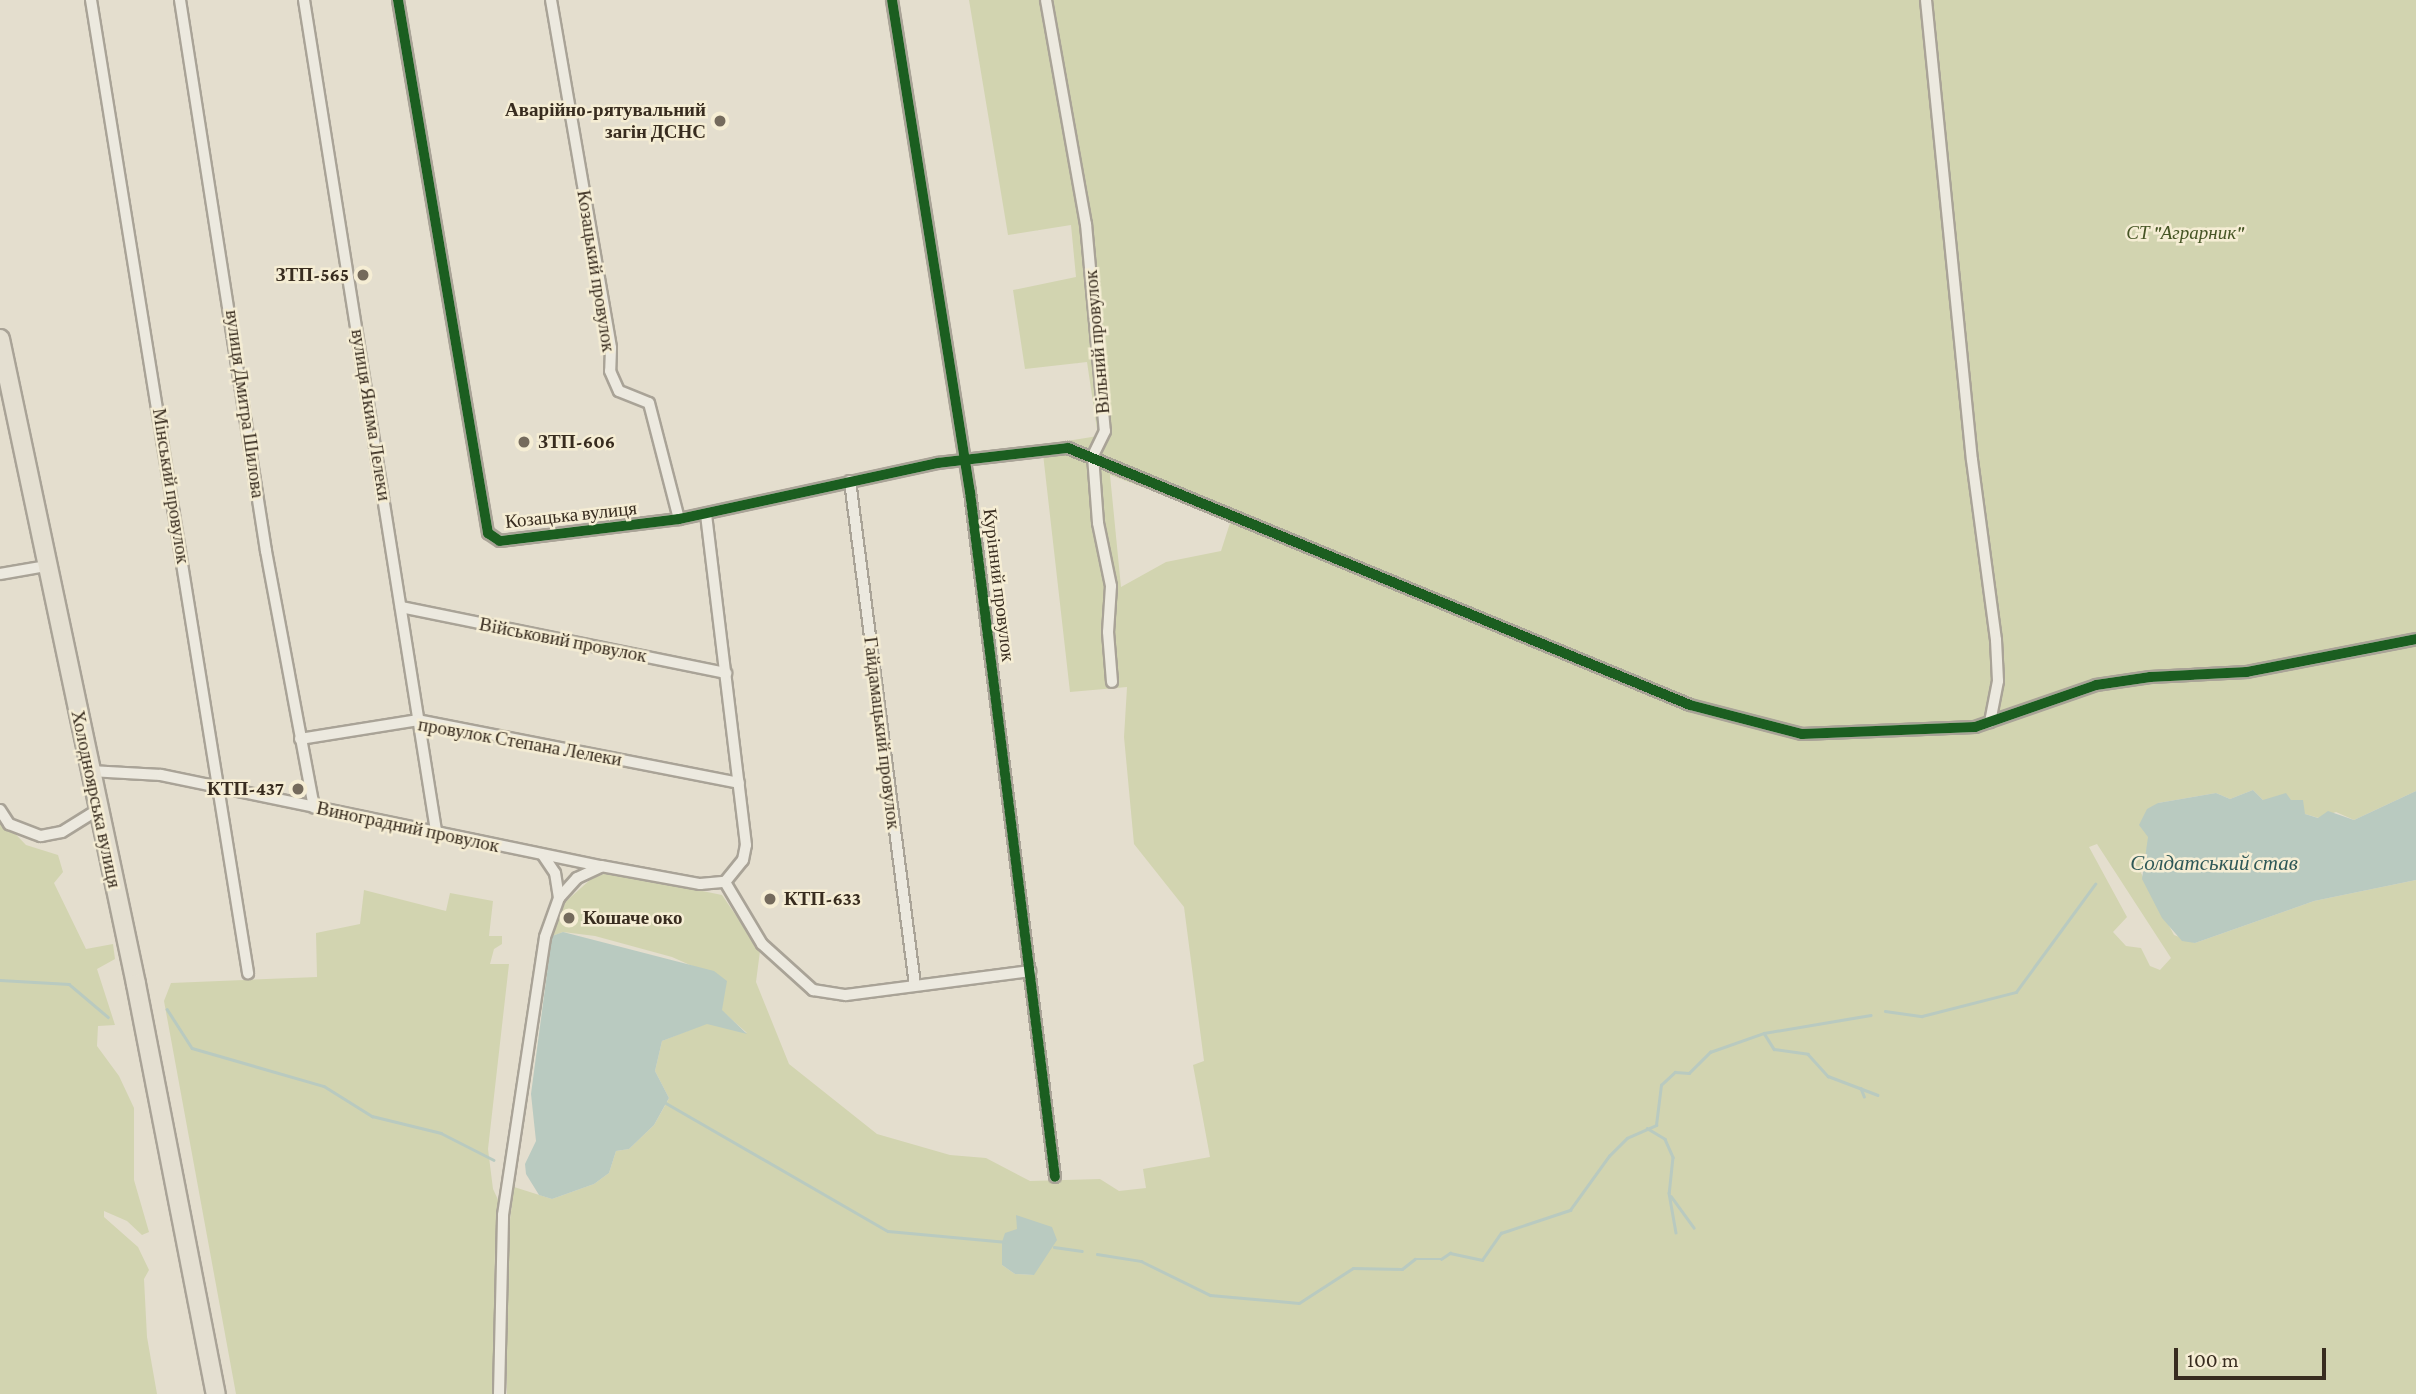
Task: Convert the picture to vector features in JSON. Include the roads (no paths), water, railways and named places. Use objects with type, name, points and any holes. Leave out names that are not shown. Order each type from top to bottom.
[{"type":"main road","name":"Холодноярська вулиця","points":[[0,339],[99,809],[216,1394]]},
{"type":"street","name":"Мінський провулок","points":[[91,0],[248,973]]},
{"type":"street","name":"вулиця Дмитра Шилова","points":[[180,0],[300,739],[314,808]]},
{"type":"street","name":"вулиця Якима Лелеки","points":[[304,0],[436,831]]},
{"type":"street","name":"Козацька вулиця","points":[[398,0],[488,533],[500,541],[512,543],[679,519],[850,481],[963,460],[1068,449],[1093,456]]},
{"type":"street","name":"Козацький провулок","points":[[551,0],[611,348],[610,371],[619,391],[649,403],[679,519]]},
{"type":"street","name":"Курінний провулок","points":[[892,0],[963,460],[1055,1177]]},
{"type":"street","name":"Вільний провулок","points":[[1046,0],[1086,224],[1105,431],[1093,456],[1098,523],[1111,586],[1108,632],[1112,682]]},
{"type":"street","points":[[1926,0],[1972,460],[1996,640],[1998,681],[1990,722]]},
{"type":"street","points":[[1093,456],[1507,632],[1690,705],[1756,726],[1802,734],[1975,727],[2043,700],[2096,685],[2247,672],[2416,639]]},
{"type":"street","name":"Гайдамацький провулок","points":[[850,481],[915,985]]},
{"type":"street","points":[[706,514],[746,845],[743,860],[725,882],[762,944],[786,970],[813,990],[846,995],[1030,971]]},
{"type":"street","points":[[0,574],[46,566]]},
{"type":"street","name":"Військовий провулок","points":[[401,607],[726,673]]},
{"type":"street","name":"провулок Степана Лелеки","points":[[300,739],[418,720],[739,783]]},
{"type":"street","name":"Виноградний провулок","points":[[90,771],[130,771],[219,786],[543,855],[699,884],[725,882]]},
{"type":"street","points":[[0,810],[9,824],[41,836],[62,832],[99,809]]},
{"type":"street","points":[[543,855],[555,873],[559,898]]},
{"type":"street","points":[[499,1394],[503,1215],[545,937],[559,898],[577,878],[601,866]]},
{"type":"water","name":"Солдатський став","points":[[2253,790],[2263,800],[2286,793],[2291,800],[2303,800],[2305,814],[2318,818],[2328,811],[2354,820],[2416,791],[2416,880],[2314,901],[2195,943],[2182,941],[2162,918],[2142,879],[2148,837],[2139,825],[2147,809],[2158,803],[2216,793],[2230,799]]},
{"type":"water","points":[[563,932],[714,971],[727,981],[722,1010],[747,1034],[707,1024],[662,1041],[655,1071],[669,1098],[654,1125],[629,1149],[616,1151],[609,1173],[594,1184],[552,1199],[539,1195],[526,1174],[525,1164],[536,1141],[531,1094],[552,936]]},
{"type":"water","points":[[1016,1215],[1052,1227],[1057,1240],[1034,1275],[1015,1274],[1002,1265],[1002,1242],[1005,1233],[1017,1229]]},
{"type":"waterway","points":[[1885,1011],[1922,1016],[2016,992],[2095,884]]},
{"type":"waterway","points":[[0,980],[69,984],[108,1017]]},
{"type":"waterway","points":[[167,1009],[192,1048],[324,1086],[372,1116],[441,1133],[494,1160]]},
{"type":"waterway","points":[[1097,1254],[1141,1261],[1210,1295],[1299,1303],[1353,1268],[1402,1269],[1415,1259],[1441,1259],[1450,1253],[1482,1260],[1501,1233],[1570,1210],[1609,1156],[1627,1138],[1656,1125],[1661,1085],[1675,1072],[1689,1073],[1710,1052],[1764,1033],[1870,1015]]},
{"type":"waterway","points":[[1764,1033],[1774,1049],[1808,1054],[1828,1076],[1878,1095]]},
{"type":"waterway","points":[[1861,1088],[1864,1096]]},
{"type":"waterway","points":[[666,1103],[888,1231],[1006,1242]]},
{"type":"waterway","points":[[1647,1128],[1665,1139],[1673,1157],[1669,1193],[1676,1232]]},
{"type":"waterway","points":[[1671,1196],[1694,1228]]},
{"type":"waterway","points":[[1054,1247],[1082,1251]]},
{"type":"place","name":"Аварійно-рятувальний загін ДСНС","points":[[720,121]]},
{"type":"place","name":"ЗТП-565","points":[[363,275]]},
{"type":"place","name":"ЗТП-606","points":[[524,442]]},
{"type":"place","name":"КТП-437","points":[[298,789]]},
{"type":"place","name":"КТП-633","points":[[770,899]]},
{"type":"place","name":"Кошаче око","points":[[569,918]]},
{"type":"park label","name":"СТ \"Аграрник\"","points":[[2185,233]]}]
